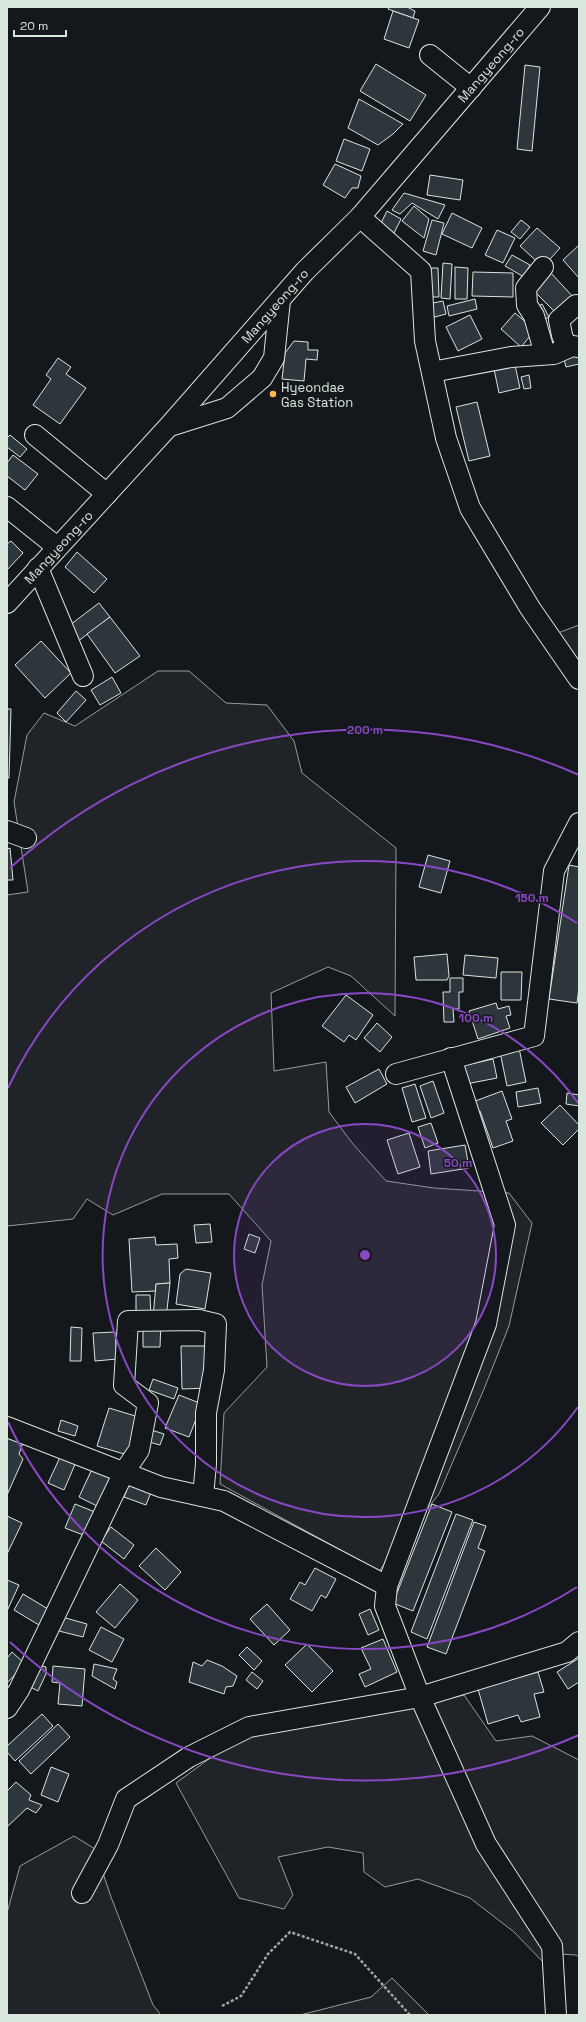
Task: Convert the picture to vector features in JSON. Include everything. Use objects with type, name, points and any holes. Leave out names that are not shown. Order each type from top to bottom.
[{"type":"street","name":"Mangyeong-ro","points":[[7,603],[170,426],[305,271],[360,217],[540,7]]},
{"type":"street","points":[[430,56],[471,88]]},
{"type":"street","points":[[360,217],[421,271],[425,341],[446,438],[470,508],[530,608],[579,679]]},
{"type":"street","points":[[543,266],[526,288],[527,305],[534,316],[545,354]]},
{"type":"street","points":[[170,426],[227,408],[262,378],[274,358],[280,300]]},
{"type":"street","points":[[432,372],[511,357],[554,354],[573,348],[562,335],[559,320],[576,305]]},
{"type":"street","points":[[35,435],[107,494]]},
{"type":"street","points":[[7,507],[57,547]]},
{"type":"street","points":[[38,568],[83,676]]},
{"type":"street","points":[[396,1074],[534,1036],[554,871],[579,823]]},
{"type":"street","points":[[7,831],[26,838]]},
{"type":"street","points":[[451,1058],[505,1225],[486,1324],[387,1586],[385,1606],[420,1696],[486,1844],[552,1946],[556,2015]]},
{"type":"street","points":[[7,1708],[19,1690],[124,1472],[139,1450],[148,1403],[124,1385],[128,1321],[199,1320],[216,1324],[214,1370],[206,1413],[206,1464],[203,1496]]},
{"type":"street","points":[[7,1427],[161,1487],[224,1501],[387,1586]]},
{"type":"street","points":[[82,1894],[108,1845],[126,1799],[189,1757],[249,1727],[420,1696],[567,1652],[579,1642]]},
{"type":"path","points":[[222,2006],[242,1996],[268,1954],[290,1932],[355,1954],[410,2015]]},
{"type":"shaded area","points":[[579,625],[579,661],[558,633]]},
{"type":"shaded area","points":[[158,671],[189,671],[226,703],[267,705],[294,741],[302,773],[396,848],[395,1016],[351,976],[328,967],[271,993],[274,1071],[326,1062],[329,1112],[353,1144],[386,1181],[434,1188],[509,1193],[532,1223],[509,1326],[439,1494],[379,1571],[220,1484],[224,1413],[267,1367],[262,1285],[271,1241],[229,1194],[162,1194],[113,1215],[87,1199],[73,1219],[7,1226],[7,895],[28,892],[14,802],[27,735],[44,713],[75,726]]},
{"type":"shaded area","points":[[464,1695],[496,1741],[532,1736],[579,1760],[579,1957],[576,1955],[560,1954],[542,1961],[514,1932],[470,1898],[418,1879],[385,1887],[364,1872],[363,1853],[328,1847],[278,1857],[293,1895],[284,1909],[239,1898],[176,1783],[213,1756],[260,1732],[413,1707]]},
{"type":"shaded area","points":[[74,1836],[95,1849],[111,1897],[153,2005],[161,2015],[7,2015],[7,1913],[20,1866]]},
{"type":"shaded area","points":[[392,1978],[429,2015],[300,2015],[371,1997]]},
{"type":"building","points":[[389,7],[407,7],[415,11],[413,18],[388,9]]},
{"type":"building","points":[[393,11],[419,20],[409,48],[384,39]]},
{"type":"building","points":[[376,64],[426,95],[410,121],[360,91]]},
{"type":"building","points":[[525,65],[540,67],[532,151],[517,149]]},
{"type":"building","points":[[359,99],[403,124],[393,134],[378,145],[348,128]]},
{"type":"building","points":[[344,139],[370,149],[362,171],[336,161]]},
{"type":"building","points":[[335,164],[361,176],[358,188],[352,188],[345,198],[323,185]]},
{"type":"building","points":[[430,175],[463,180],[460,200],[427,195]]},
{"type":"building","points":[[404,193],[445,205],[438,219],[412,203],[400,214],[392,210]]},
{"type":"building","points":[[414,206],[429,219],[424,238],[402,221]]},
{"type":"building","points":[[387,211],[401,219],[394,233],[380,225]]},
{"type":"building","points":[[452,213],[482,228],[472,248],[442,234]]},
{"type":"building","points":[[432,220],[444,223],[436,255],[423,251]]},
{"type":"building","points":[[521,220],[530,227],[520,239],[511,232]]},
{"type":"building","points":[[537,228],[560,248],[543,267],[520,246]]},
{"type":"building","points":[[497,230],[515,238],[503,263],[485,255]]},
{"type":"building","points":[[579,245],[579,278],[563,260]]},
{"type":"building","points":[[512,255],[530,265],[524,277],[505,266]]},
{"type":"building","points":[[443,263],[452,264],[450,299],[441,298]]},
{"type":"building","points":[[455,267],[468,268],[467,299],[455,299]]},
{"type":"building","points":[[430,268],[438,268],[439,297],[430,297]]},
{"type":"building","points":[[473,272],[513,273],[513,297],[472,296]]},
{"type":"building","points":[[550,272],[574,298],[557,314],[532,289]]},
{"type":"building","points":[[475,299],[477,309],[449,316],[447,306]]},
{"type":"building","points":[[443,301],[446,314],[431,318],[428,304]]},
{"type":"building","points":[[542,304],[549,317],[542,321],[535,308]]},
{"type":"building","points":[[515,313],[535,330],[521,347],[501,329]]},
{"type":"building","points":[[470,315],[482,339],[458,351],[446,327]]},
{"type":"building","points":[[294,341],[308,342],[308,350],[318,350],[317,360],[306,359],[304,381],[282,379],[285,353]]},
{"type":"building","points":[[579,351],[579,364],[566,367],[563,355]]},
{"type":"building","points":[[58,358],[71,367],[66,374],[86,388],[60,424],[33,405],[51,379],[46,375]]},
{"type":"building","points":[[515,365],[520,388],[499,393],[494,369]]},
{"type":"building","points":[[529,375],[531,388],[524,389],[521,377]]},
{"type":"building","points":[[477,402],[490,456],[469,461],[456,407]]},
{"type":"building","points":[[10,435],[27,449],[20,457],[7,447],[7,438]]},
{"type":"building","points":[[13,455],[38,474],[25,490],[7,476],[7,463]]},
{"type":"building","points":[[11,541],[23,553],[7,570],[7,544]]},
{"type":"building","points":[[77,552],[107,579],[94,593],[65,567]]},
{"type":"building","points":[[99,603],[110,617],[77,642],[66,628]]},
{"type":"building","points":[[110,617],[140,656],[115,673],[87,634]]},
{"type":"building","points":[[41,641],[71,673],[45,698],[15,665]]},
{"type":"building","points":[[112,677],[121,693],[100,705],[91,690]]},
{"type":"building","points":[[76,691],[86,700],[66,722],[57,713]]},
{"type":"building","points":[[7,709],[11,709],[9,778],[7,778]]},
{"type":"building","points":[[10,848],[13,880],[7,880],[7,849]]},
{"type":"building","points":[[428,855],[450,861],[441,893],[419,887]]},
{"type":"building","points":[[569,865],[579,867],[579,987],[577,1003],[549,999]]},
{"type":"building","points":[[447,954],[449,976],[447,980],[416,980],[414,957]]},
{"type":"building","points":[[465,955],[498,958],[496,978],[463,975]]},
{"type":"building","points":[[501,972],[522,972],[521,1000],[501,1000]]},
{"type":"building","points":[[450,978],[463,978],[463,992],[459,992],[459,1009],[453,1009],[454,1022],[444,1022],[443,992],[450,992]]},
{"type":"building","points":[[346,995],[373,1015],[356,1040],[349,1035],[344,1042],[322,1026]]},
{"type":"building","points":[[496,1003],[498,1009],[509,1006],[511,1015],[506,1016],[510,1028],[478,1039],[469,1011]]},
{"type":"building","points":[[377,1023],[392,1037],[380,1052],[364,1038]]},
{"type":"building","points":[[519,1048],[526,1082],[507,1086],[500,1052]]},
{"type":"building","points":[[493,1059],[497,1078],[466,1084],[462,1066]]},
{"type":"building","points":[[379,1069],[387,1084],[355,1103],[346,1087]]},
{"type":"building","points":[[433,1081],[444,1113],[431,1118],[420,1086]]},
{"type":"building","points":[[415,1084],[426,1118],[412,1122],[402,1088]]},
{"type":"building","points":[[538,1088],[541,1103],[518,1107],[516,1092]]},
{"type":"building","points":[[502,1091],[512,1119],[506,1121],[513,1141],[493,1148],[480,1111],[474,1114],[470,1103]]},
{"type":"building","points":[[567,1093],[579,1095],[579,1106],[566,1104]]},
{"type":"building","points":[[560,1105],[579,1125],[579,1129],[563,1145],[541,1123]]},
{"type":"building","points":[[431,1123],[438,1143],[425,1148],[418,1127]]},
{"type":"building","points":[[409,1133],[420,1167],[398,1174],[387,1140]]},
{"type":"building","points":[[465,1145],[469,1168],[431,1174],[428,1151]]},
{"type":"building","points":[[210,1224],[212,1242],[196,1243],[194,1225]]},
{"type":"building","points":[[249,1234],[260,1238],[255,1253],[244,1249]]},
{"type":"building","points":[[155,1237],[156,1245],[177,1244],[178,1258],[169,1259],[170,1283],[156,1284],[156,1291],[132,1292],[129,1239]]},
{"type":"building","points":[[186,1269],[211,1273],[205,1309],[176,1304],[180,1274]]},
{"type":"building","points":[[170,1283],[166,1319],[153,1317],[156,1284]]},
{"type":"building","points":[[136,1295],[150,1295],[151,1319],[136,1319]]},
{"type":"building","points":[[143,1321],[161,1321],[160,1347],[143,1347]]},
{"type":"building","points":[[71,1327],[82,1328],[81,1361],[70,1361]]},
{"type":"building","points":[[115,1332],[117,1359],[95,1361],[93,1333]]},
{"type":"building","points":[[181,1346],[208,1346],[209,1388],[182,1389]]},
{"type":"building","points":[[153,1379],[178,1388],[174,1399],[149,1390]]},
{"type":"building","points":[[179,1395],[202,1404],[189,1437],[165,1428]]},
{"type":"building","points":[[109,1408],[142,1418],[131,1456],[97,1446]]},
{"type":"building","points":[[61,1420],[78,1426],[75,1436],[58,1431]]},
{"type":"building","points":[[145,1428],[164,1434],[160,1445],[142,1440]]},
{"type":"building","points":[[9,1437],[23,1443],[19,1454],[23,1459],[7,1495],[7,1440]]},
{"type":"building","points":[[61,1455],[76,1462],[64,1490],[48,1483]]},
{"type":"building","points":[[93,1467],[114,1477],[99,1507],[79,1497]]},
{"type":"building","points":[[129,1484],[151,1492],[146,1505],[124,1497]]},
{"type":"building","points":[[75,1504],[95,1512],[86,1536],[65,1528]]},
{"type":"building","points":[[432,1504],[452,1512],[413,1611],[393,1603]]},
{"type":"building","points":[[456,1514],[473,1520],[427,1639],[411,1632]]},
{"type":"building","points":[[7,1516],[22,1523],[7,1554]]},
{"type":"building","points":[[474,1522],[486,1526],[478,1548],[485,1551],[446,1654],[427,1647]]},
{"type":"building","points":[[111,1527],[134,1545],[124,1559],[101,1541]]},
{"type":"building","points":[[156,1548],[181,1572],[165,1590],[139,1566]]},
{"type":"building","points":[[315,1568],[336,1579],[326,1598],[321,1595],[312,1611],[290,1599],[300,1582],[305,1585]]},
{"type":"building","points":[[7,1580],[19,1585],[7,1611]]},
{"type":"building","points":[[120,1584],[138,1600],[115,1628],[96,1612]]},
{"type":"building","points":[[23,1594],[48,1609],[39,1625],[14,1610]]},
{"type":"building","points":[[267,1604],[290,1630],[274,1645],[250,1619]]},
{"type":"building","points":[[370,1609],[379,1630],[368,1635],[359,1614]]},
{"type":"building","points":[[62,1617],[87,1624],[83,1637],[59,1631]]},
{"type":"building","points":[[101,1627],[124,1639],[112,1662],[89,1650]]},
{"type":"building","points":[[383,1639],[397,1672],[365,1687],[359,1674],[371,1669],[361,1648]]},
{"type":"building","points":[[307,1644],[333,1671],[312,1692],[285,1665]]},
{"type":"building","points":[[247,1647],[262,1661],[254,1670],[239,1655]]},
{"type":"building","points":[[12,1652],[25,1664],[7,1683],[7,1658]]},
{"type":"building","points":[[579,1658],[579,1682],[568,1689],[557,1672]]},
{"type":"building","points":[[207,1660],[222,1666],[237,1676],[233,1686],[226,1687],[224,1694],[189,1682],[193,1662],[202,1666]]},
{"type":"building","points":[[35,1664],[46,1667],[46,1674],[38,1691],[25,1684]]},
{"type":"building","points":[[94,1664],[117,1669],[113,1679],[117,1682],[115,1689],[92,1676]]},
{"type":"building","points":[[53,1666],[85,1669],[82,1706],[58,1704],[60,1683],[52,1682]]},
{"type":"building","points":[[252,1672],[263,1681],[257,1689],[246,1680]]},
{"type":"building","points":[[538,1672],[544,1692],[534,1694],[540,1717],[521,1722],[518,1715],[488,1724],[478,1689]]},
{"type":"building","points":[[42,1714],[53,1726],[15,1761],[7,1752],[7,1746]]},
{"type":"building","points":[[58,1724],[70,1737],[31,1774],[19,1761]]},
{"type":"building","points":[[51,1767],[69,1774],[58,1802],[41,1795]]},
{"type":"building","points":[[16,1782],[31,1795],[29,1800],[42,1805],[36,1813],[27,1808],[7,1827],[7,1791]]},
{"type":"place","name":"Hyeondae Gas Station","points":[[273,394]]}]
